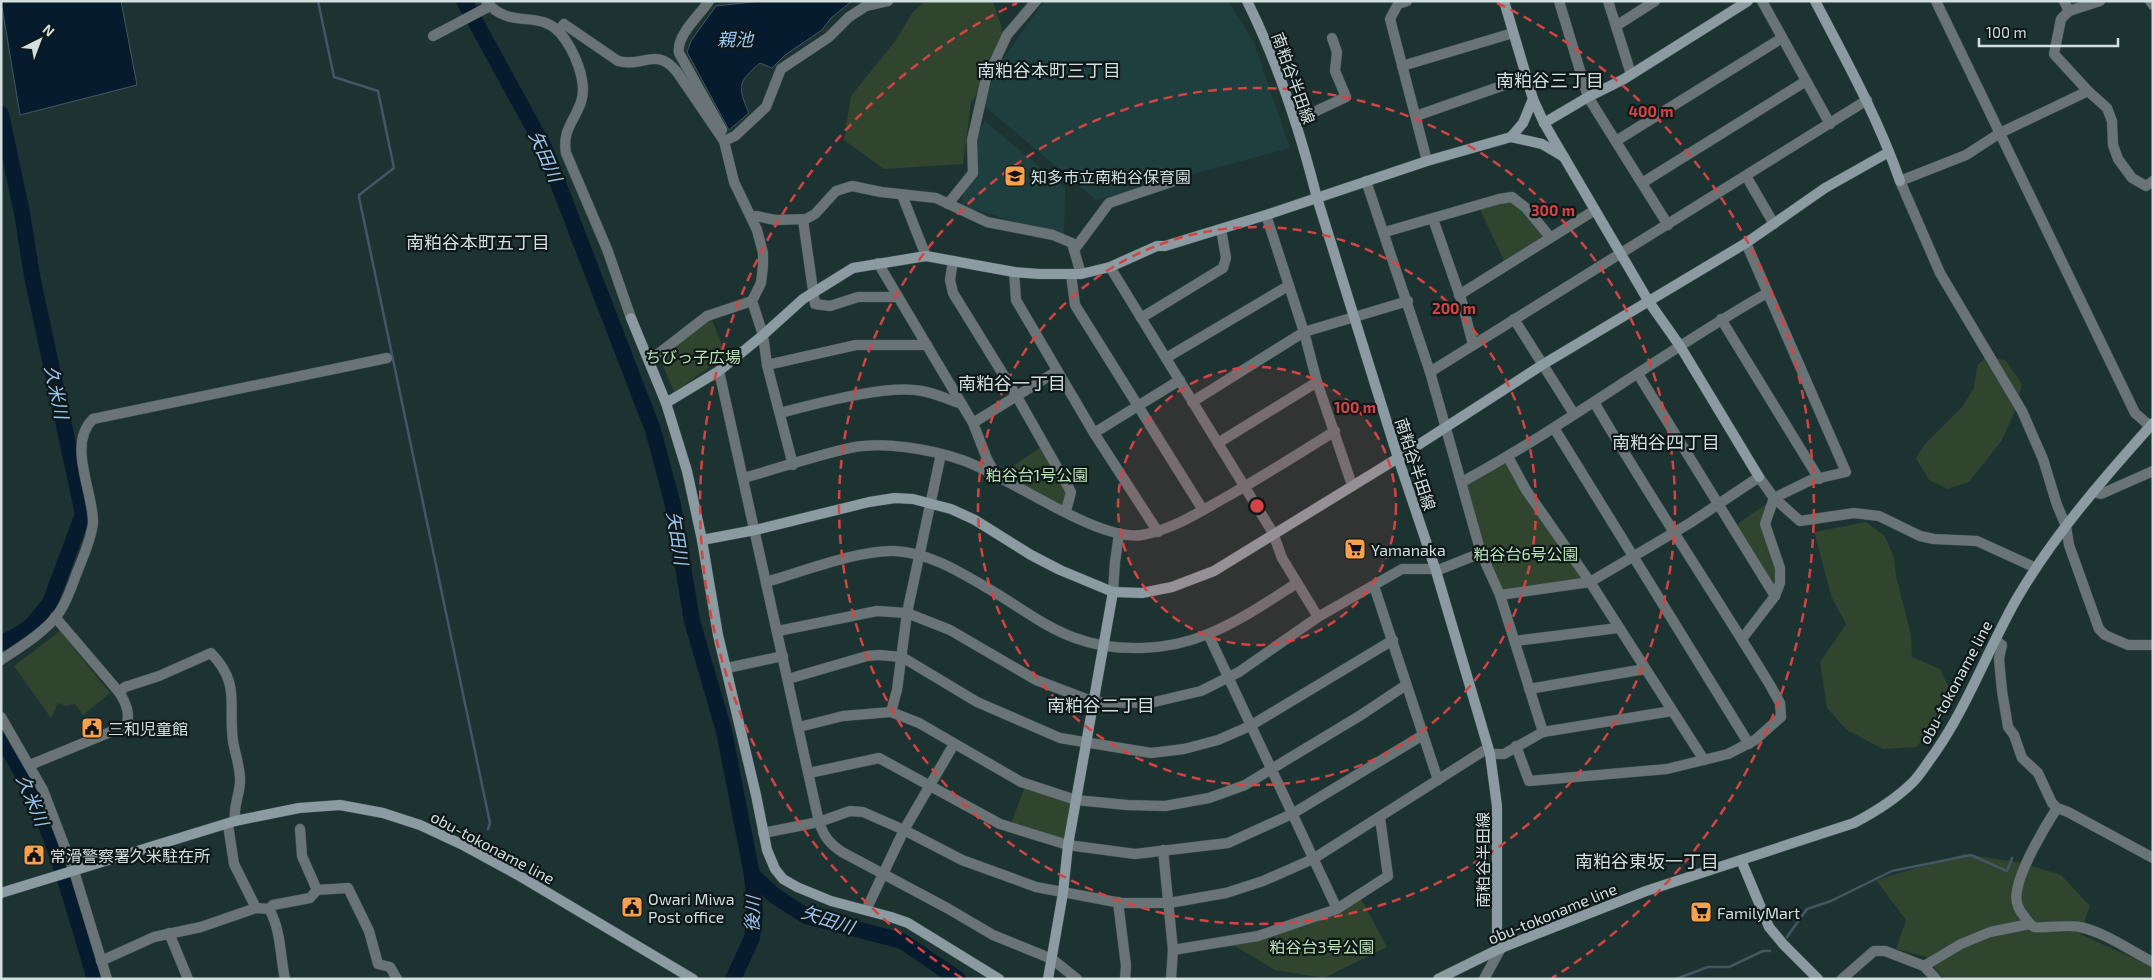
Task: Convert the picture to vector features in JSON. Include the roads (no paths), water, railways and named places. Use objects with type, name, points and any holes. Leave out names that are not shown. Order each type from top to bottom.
[{"type":"street","points":[[709,1],[683,36],[678,47],[679,53],[722,131],[734,182],[752,218],[761,242],[763,266],[761,283],[752,301],[763,335],[767,365],[793,465]]},
{"type":"street","points":[[723,140],[735,136],[766,107],[781,69],[829,37],[849,17],[866,6],[888,1]]},
{"type":"street","points":[[948,204],[973,173],[972,140],[986,74],[994,63],[1007,35],[1036,1]]},
{"type":"street","name":"南粕谷半田線","points":[[1247,1],[1268,46],[1295,121],[1398,458],[1435,570],[1489,751],[1497,806],[1497,933],[1502,948]]},
{"type":"street","points":[[1407,1],[1398,4],[1390,19],[1427,161]]},
{"type":"street","points":[[1504,1],[1534,99],[1544,123],[1649,302],[1680,346],[1759,477],[1774,498],[1800,521],[1854,513],[1878,516],[1920,536],[1934,539],[1977,541],[2036,568]]},
{"type":"street","points":[[1559,1],[1588,97],[1668,225]]},
{"type":"street","points":[[1608,1],[1631,74]]},
{"type":"street","points":[[1616,26],[1655,1]]},
{"type":"street","points":[[1544,123],[1631,74],[1748,1]]},
{"type":"street","points":[[1762,1],[1830,124]]},
{"type":"street","points":[[1815,1],[1867,100],[1940,273],[2022,411],[2043,459],[2057,505],[2066,526],[2069,545],[2099,629],[2113,639],[2128,645],[2153,645]]},
{"type":"street","points":[[1936,1],[2135,414],[2151,425]]},
{"type":"street","points":[[2064,1],[2069,12]]},
{"type":"street","points":[[2100,1],[2069,12],[2061,19],[2054,54],[2088,91],[2107,108],[2112,121],[2113,145],[2118,159],[2125,170],[2138,182],[2146,186],[2153,181]]},
{"type":"street","points":[[2150,1],[2153,5]]},
{"type":"street","points":[[434,36],[487,5],[504,16],[539,21],[558,31],[568,44],[583,82],[581,103],[564,142],[566,153],[607,249],[630,318],[666,403],[687,471],[702,540],[710,597],[767,850],[775,869],[782,878],[797,887],[831,901],[908,923],[999,979]]},
{"type":"street","points":[[558,31],[564,24],[618,61],[633,63],[655,58],[668,62],[677,72],[723,140]]},
{"type":"street","points":[[1402,66],[1513,33]]},
{"type":"street","points":[[1295,121],[1346,97],[1335,71],[1337,52],[1332,38]]},
{"type":"street","points":[[1616,141],[1782,38]]},
{"type":"street","points":[[1416,116],[1527,77]]},
{"type":"street","points":[[1642,183],[1806,81]]},
{"type":"street","points":[[1900,181],[1966,155],[2000,133],[2088,91]]},
{"type":"street","points":[[1510,137],[1523,123],[1534,99]]},
{"type":"street","points":[[1430,372],[1867,100]]},
{"type":"street","points":[[666,403],[719,371],[763,335],[802,299],[853,268],[926,256],[1014,272],[1076,274],[1110,266],[1157,246],[1165,246],[1266,215],[1427,161],[1510,137],[1542,144],[1564,157]]},
{"type":"street","points":[[702,540],[755,530],[869,502],[895,498],[913,499],[931,503],[975,520],[1031,555],[1060,570],[1114,592],[1142,593],[1172,587],[1214,571],[1273,533],[1398,458],[1542,364],[1746,243],[1826,188],[1889,152]]},
{"type":"street","points":[[1746,176],[1774,224]]},
{"type":"street","points":[[1074,250],[1108,203],[1174,181]]},
{"type":"street","points":[[1366,181],[1385,232],[1430,372],[1481,553],[1500,595],[1543,732]]},
{"type":"street","points":[[752,218],[756,216],[775,220],[803,220],[814,214],[836,192],[852,186],[902,195],[936,198],[987,222],[1053,235],[1072,243],[1076,274],[1075,305],[1203,510]]},
{"type":"street","points":[[902,195],[926,256]]},
{"type":"street","points":[[1385,232],[1499,199],[1512,197],[1526,208],[1550,237]]},
{"type":"street","points":[[1459,295],[1595,210]]},
{"type":"street","points":[[1266,215],[1304,332],[1317,382],[1352,485]]},
{"type":"street","points":[[1433,219],[1459,295],[1472,345]]},
{"type":"street","points":[[803,220],[815,304],[830,306],[858,297],[898,296]]},
{"type":"street","points":[[1141,318],[1223,268],[1226,258],[1221,228]]},
{"type":"street","points":[[1742,639],[1775,596],[1780,583],[1780,568],[1765,524],[1774,498],[1811,480],[1846,472],[1746,243]]},
{"type":"street","points":[[954,261],[950,280],[953,293],[1016,395],[1072,492],[1066,511]]},
{"type":"street","points":[[878,263],[973,423],[987,459],[997,477]]},
{"type":"street","points":[[1110,266],[1273,533],[1282,558],[1318,617]]},
{"type":"street","points":[[1014,272],[1016,300],[1094,432],[1158,532]]},
{"type":"street","points":[[1166,358],[1288,286]]},
{"type":"street","points":[[1462,482],[1508,457],[1721,319],[1767,293]]},
{"type":"street","points":[[648,361],[707,316],[752,301]]},
{"type":"street","points":[[1192,402],[1304,332],[1408,302]]},
{"type":"street","points":[[1514,319],[1574,414]]},
{"type":"street","points":[[1721,319],[1819,479]]},
{"type":"street","points":[[767,365],[856,345],[927,345]]},
{"type":"street","points":[[1,660],[48,625],[55,617],[63,605],[85,552],[93,522],[84,478],[84,429],[93,419],[387,358]]},
{"type":"street","points":[[973,423],[1057,370]]},
{"type":"street","points":[[719,371],[819,822],[824,836],[829,843],[883,875],[947,908],[993,935],[1052,959],[1077,979]]},
{"type":"street","points":[[1638,374],[1717,505],[1775,596]]},
{"type":"street","points":[[1094,432],[1180,380]]},
{"type":"street","points":[[1218,443],[1317,382]]},
{"type":"street","points":[[780,414],[829,401],[887,391],[921,391],[962,404]]},
{"type":"street","points":[[1516,746],[1529,781],[1667,770],[1728,754],[1749,744],[1781,717],[1780,703],[1742,639],[1636,474],[1594,402]]},
{"type":"street","name":"obu-tokoname line","points":[[1438,979],[1502,948],[1646,891],[1854,823],[1880,809],[1914,782],[1942,743],[1965,703],[2016,601],[2036,568],[2093,492],[2151,425]]},
{"type":"street","points":[[1554,428],[1749,744]]},
{"type":"street","points":[[744,478],[851,448],[897,447],[941,454],[963,460],[1097,527],[1119,534],[1141,535],[1168,529],[1245,487],[1335,431]]},
{"type":"street","points":[[891,712],[897,690],[907,613],[941,454]]},
{"type":"street","points":[[1508,457],[1526,490],[1590,582],[1704,760]]},
{"type":"street","points":[[2093,492],[2101,494],[2153,471]]},
{"type":"street","points":[[1500,595],[1590,582],[1717,505],[1759,477]]},
{"type":"street","points":[[1048,979],[1063,894],[1068,845],[1114,592],[1115,562],[1119,534]]},
{"type":"street","points":[[766,582],[870,553],[894,551],[920,555],[951,567],[1074,638],[1104,645],[1132,648],[1173,645],[1208,634],[1298,583]]},
{"type":"street","points":[[778,631],[877,611],[907,613],[950,630],[1036,680],[1094,702],[1150,703],[1201,691],[1228,678],[1318,617],[1402,569],[1435,570],[1481,553]]},
{"type":"street","points":[[1374,586],[1438,780]]},
{"type":"street","points":[[30,765],[125,726],[128,717],[125,702],[119,692],[55,617]]},
{"type":"street","points":[[1515,642],[1618,628]]},
{"type":"street","points":[[1208,634],[1337,909]]},
{"type":"street","points":[[788,679],[867,656],[902,657],[977,702],[1060,738],[1151,753],[1184,749],[1218,740],[1250,726],[1393,640]]},
{"type":"street","points":[[1996,641],[2002,645],[1999,659],[2008,726],[2014,735],[2022,758],[2038,773],[2057,808],[2068,812],[2153,858]]},
{"type":"street","points":[[119,692],[125,687],[159,676],[211,653],[220,662],[230,682],[233,694],[233,739],[240,781],[231,823],[234,864],[256,908]]},
{"type":"street","points":[[726,668],[783,656]]},
{"type":"street","points":[[1529,689],[1645,668]]},
{"type":"street","points":[[799,727],[843,716],[891,712],[919,723],[1021,782],[1076,800],[1127,805],[1172,806],[1222,794],[1245,785],[1406,685]]},
{"type":"street","points":[[764,834],[819,822],[850,811],[863,812],[904,830],[962,860],[1036,887],[1063,894],[1118,902],[1169,903],[1226,893],[1263,881],[1313,859],[1438,780],[1489,751],[1504,754],[1543,732],[1672,711]]},
{"type":"street","points":[[1,717],[43,790],[74,871],[107,979]]},
{"type":"street","points":[[809,773],[880,758],[1000,824],[1068,845],[1135,854],[1228,843],[1292,814],[1423,735]]},
{"type":"street","points":[[866,910],[904,830],[954,744]]},
{"type":"street","name":"obu-tokoname line","points":[[1,893],[231,823],[299,808],[340,805],[383,813],[420,825],[463,845],[518,875],[693,979]]},
{"type":"street","points":[[2057,808],[2028,861],[2016,893],[2018,909],[2030,924],[2036,928],[2058,925],[2080,927],[2094,932],[2153,962]]},
{"type":"street","points":[[1173,950],[1258,936],[1337,909],[1388,876],[1380,818]]},
{"type":"street","points":[[300,829],[302,856],[317,890]]},
{"type":"street","points":[[1163,850],[1173,950],[1171,979]]},
{"type":"street","points":[[1741,860],[1769,928],[1818,979]]},
{"type":"street","points":[[101,961],[138,943],[169,933],[218,922],[256,908],[269,909],[273,905],[310,898],[317,890],[348,888],[368,931],[378,964],[390,967],[397,979]]},
{"type":"street","points":[[1118,902],[1126,966],[1124,979]]},
{"type":"street","points":[[269,909],[278,938],[284,979]]},
{"type":"street","points":[[1924,966],[1961,944],[1990,932],[2030,924]]},
{"type":"street","points":[[169,933],[188,979]]},
{"type":"street","points":[[1484,979],[1502,948]]},
{"type":"street","points":[[1842,979],[1874,951],[1885,951],[1924,966],[1936,979]]},
{"type":"water","points":[[1,1],[121,1],[137,85],[20,115]]},
{"type":"water","name":"親池","points":[[761,1],[852,1],[831,18],[822,30],[785,55],[772,68],[760,63],[747,75],[741,90],[749,113],[729,130],[687,52],[691,41],[716,6]]},
{"type":"waterway","points":[[318,1],[334,77],[378,91],[394,168],[359,195],[359,197],[490,823],[488,829]]},
{"type":"waterway","name":"矢田川","points":[[464,1],[544,147],[653,430],[673,505],[692,621],[724,731],[752,875],[755,914],[752,938],[733,979]]},
{"type":"waterway","name":"久米川","points":[[1,114],[22,213],[32,276],[83,514],[50,603],[32,625],[18,635],[1,643]]},
{"type":"waterway","name":"久米川","points":[[1,738],[18,765],[46,824],[95,979]]},
{"type":"waterway","points":[[1787,937],[1807,909],[1831,901],[1892,871],[1971,855],[2007,871],[2012,858]]},
{"type":"waterway","name":"矢田川","points":[[752,875],[775,896],[806,916],[902,941],[958,979]]},
{"type":"waterway","points":[[1676,979],[1708,967],[1729,967],[1763,951],[1770,951]]},
{"type":"place","name":"知多市立南粕谷保育園","points":[[1015,176]]},
{"type":"place","name":"Yamanaka","points":[[1355,549]]},
{"type":"place","name":"三和児童館","points":[[92,728]]},
{"type":"place","name":"常滑警察署久米駐在所","points":[[34,855]]},
{"type":"place","name":"Owari Miwa Post office","points":[[632,907]]},
{"type":"place","name":"FamilyMart","points":[[1701,912]]},
{"type":"district","name":"南粕谷本町三丁目","points":[[1049,70]]},
{"type":"district","name":"南粕谷三丁目","points":[[1550,80]]},
{"type":"district","name":"南粕谷本町五丁目","points":[[478,242]]},
{"type":"district","name":"南粕谷一丁目","points":[[1012,383]]},
{"type":"district","name":"南粕谷四丁目","points":[[1666,442]]},
{"type":"district","name":"南粕谷二丁目","points":[[1101,705]]},
{"type":"district","name":"南粕谷東坂一丁目","points":[[1647,861]]},
{"type":"park label","name":"ちびっ子広場","points":[[693,356]]},
{"type":"park label","name":"粕谷台1号公園","points":[[1037,474]]},
{"type":"park label","name":"粕谷台6号公園","points":[[1526,553]]},
{"type":"park label","name":"粕谷台3号公園","points":[[1322,946]]},
{"type":"water label","name":"後川","points":[[752,914]]}]
